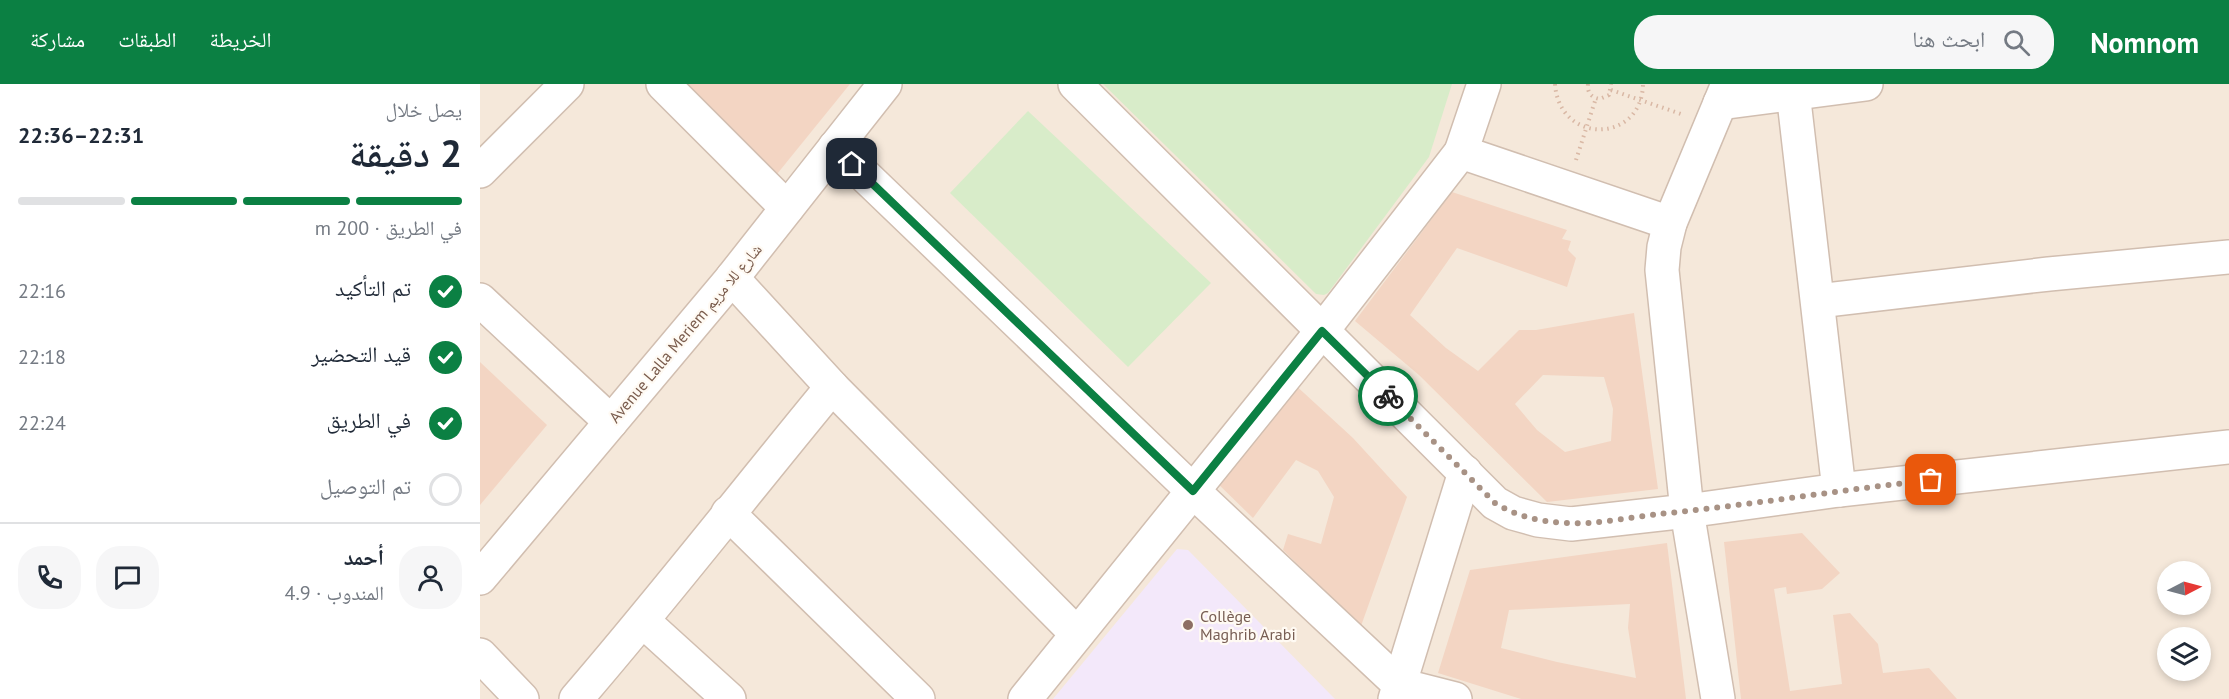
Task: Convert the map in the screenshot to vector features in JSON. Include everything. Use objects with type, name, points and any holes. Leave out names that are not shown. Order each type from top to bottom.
[{"type":"street","points":[[480,171],[567,84]]},
{"type":"street","points":[[663,84],[787,208]]},
{"type":"street","name":"Avenue Lalla Meriem شارع للا مريم","points":[[480,578],[732,278],[885,84]]},
{"type":"street","points":[[1075,84],[1495,503],[1513,513],[1538,520],[1571,524],[1839,490],[2229,447]]},
{"type":"street","points":[[1025,699],[1322,331],[1461,152],[1484,84]]},
{"type":"street","points":[[1718,699],[1687,511],[1662,270],[1664,247],[1670,223],[1719,104],[1866,84]]},
{"type":"street","points":[[1793,93],[1839,490]]},
{"type":"street","points":[[835,147],[1193,491],[1397,692],[1455,699]]},
{"type":"street","points":[[1461,152],[1670,223]]},
{"type":"street","points":[[1818,301],[2049,274],[2229,257]]},
{"type":"street","points":[[732,278],[832,387],[1077,634]]},
{"type":"street","points":[[480,300],[611,422]]},
{"type":"street","points":[[576,699],[644,621],[728,513],[832,387]]},
{"type":"street","points":[[1397,692],[1465,472]]},
{"type":"street","points":[[728,513],[918,699]]},
{"type":"street","points":[[644,621],[728,698]]},
{"type":"street","points":[[480,655],[522,699]]},
{"type":"path","points":[[1555,84],[1558,102],[1563,111],[1577,124],[1598,130],[1619,125],[1629,119],[1641,100],[1643,84]]},
{"type":"path","points":[[1588,84],[1589,92],[1596,98],[1605,98],[1611,90],[1611,84]]},
{"type":"path","points":[[1611,90],[1641,100],[1719,104]]},
{"type":"path","points":[[1567,189],[1596,98]]},
{"type":"shaded area","points":[[480,84],[2229,84],[2229,699],[480,699]]},
{"type":"shaded area","name":"Collège Maghrib Arabi","points":[[1177,549],[1188,550],[1335,699],[1053,699]]},
{"type":"green space","points":[[1103,84],[1452,84],[1429,157],[1328,293],[1324,295],[1316,294]]},
{"type":"green space","points":[[1028,111],[1211,283],[1128,367],[950,193]]},
{"type":"building","points":[[672,84],[850,84],[773,179]]},
{"type":"building","points":[[1452,192],[1567,230],[1562,239],[1571,241],[1568,250],[1576,258],[1567,287],[1457,248],[1410,315],[1446,348],[1478,371],[1519,330],[1536,330],[1634,313],[1658,489],[1547,502],[1419,375],[1355,321]],"holes":[[[1543,375],[1604,377],[1613,409],[1611,441],[1565,452],[1537,430],[1515,404]]]},
{"type":"building","points":[[480,362],[547,425],[480,505]]},
{"type":"building","points":[[1292,382],[1353,438],[1407,497],[1361,626],[1283,550],[1288,534],[1321,544],[1334,497],[1318,471],[1296,460],[1253,518],[1211,477]]},
{"type":"building","points":[[1802,533],[1840,573],[1822,589],[1787,594],[1786,587],[1774,589],[1790,691],[1842,684],[1833,615],[1850,613],[1878,644],[1883,673],[1929,668],[1957,699],[1741,699],[1724,542]]},
{"type":"building","points":[[1667,543],[1686,699],[1521,699],[1438,673],[1470,570]],"holes":[[[1630,604],[1628,628],[1636,678],[1501,648],[1509,610]]]},
{"type":"way so far","points":[[1388,396],[1495,503],[1513,513],[1538,520],[1571,524],[1931,480]]},
{"type":"place","name":"Collège Maghrib Arabi","points":[[1188,625]]},
{"type":"route","points":[[852,164],[1193,491],[1322,331],[1388,396]]}]
